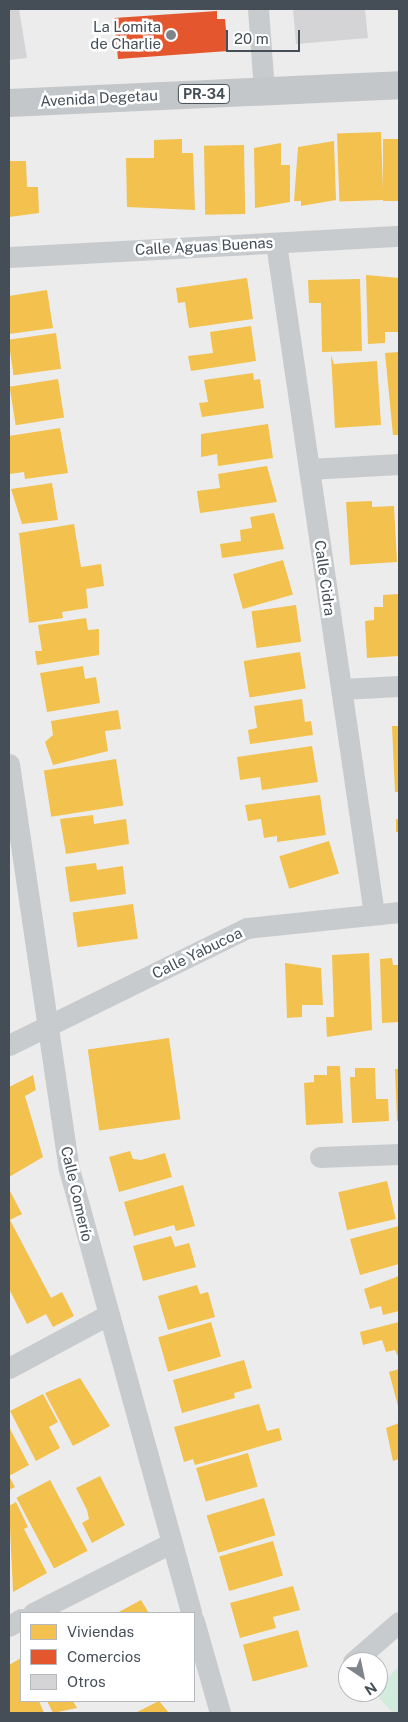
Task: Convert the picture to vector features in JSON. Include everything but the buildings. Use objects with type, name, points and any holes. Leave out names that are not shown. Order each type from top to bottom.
[{"type":"main road","name":"Avenida Degetau","points":[[9,102],[399,85]]},
{"type":"street","points":[[258,9],[264,91]]},
{"type":"street","name":"Calle Aguas Buenas","points":[[9,257],[399,236]]},
{"type":"street","name":"Calle Cidra","points":[[276,242],[374,914]]},
{"type":"street","points":[[309,469],[399,464]]},
{"type":"street","points":[[342,690],[399,686]]},
{"type":"street","name":"Calle Comerío","points":[[9,764],[46,1026],[69,1169],[191,1612]]},
{"type":"street","name":"Calle Yabucoa","points":[[9,1045],[248,928],[399,912]]},
{"type":"street","points":[[320,1157],[399,1154]]},
{"type":"street","points":[[9,1368],[108,1315]]},
{"type":"street","points":[[35,1612],[171,1543]]},
{"type":"street","points":[[364,1652],[399,1622]]},
{"type":"street","points":[[195,1625],[220,1713]]},
{"type":"green space","points":[[399,1666],[399,1713],[393,1713],[383,1702],[388,1702],[388,1677]]},
{"type":"place","name":"La Lomita de Charlie","points":[[171,35]]}]
